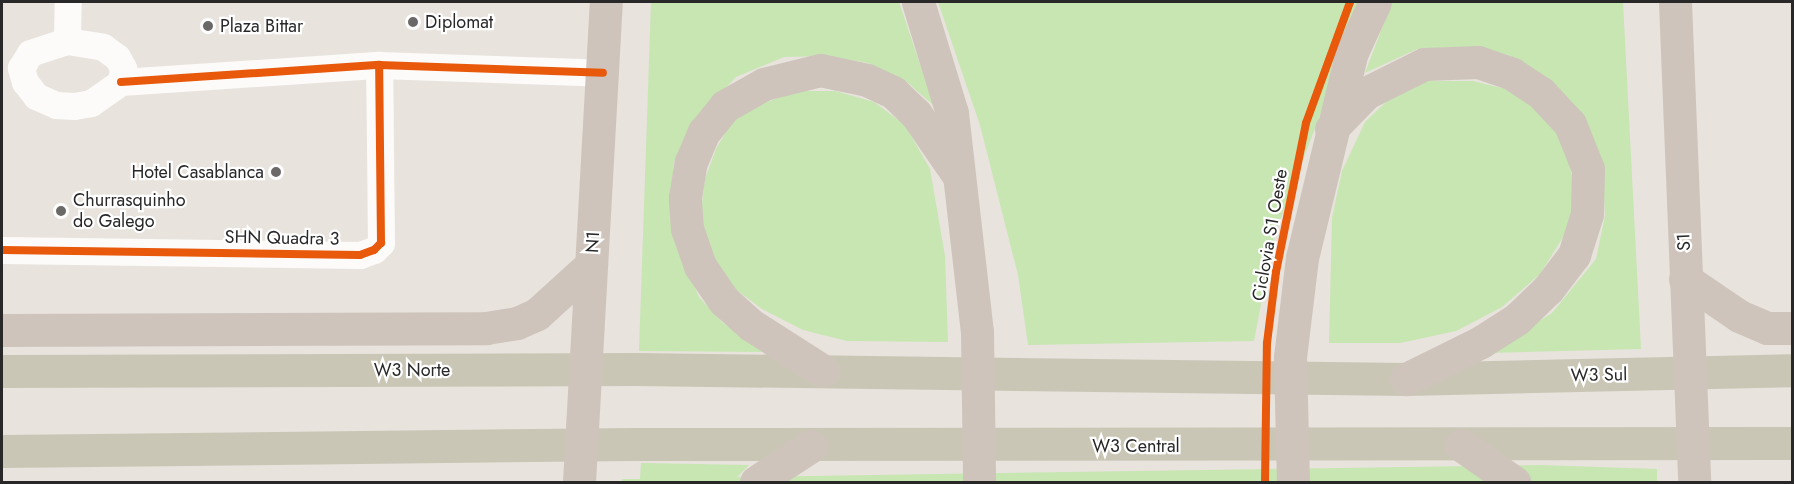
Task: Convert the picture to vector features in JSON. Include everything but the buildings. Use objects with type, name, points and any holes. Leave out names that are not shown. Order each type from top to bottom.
[{"type":"highway","name":"N1","points":[[579,483],[606,2]]},
{"type":"highway","points":[[918,2],[952,113],[957,175],[969,251],[977,332],[979,483]]},
{"type":"highway","points":[[1293,483],[1290,357],[1302,258],[1331,129],[1352,52],[1375,2]]},
{"type":"highway","name":"S1","points":[[1675,2],[1694,482]]},
{"type":"highway","points":[[1331,129],[1366,93],[1424,64],[1478,62],[1512,74],[1541,93],[1570,124],[1588,169],[1584,224],[1574,255],[1548,289],[1517,319],[1490,336],[1406,379]]},
{"type":"highway","points":[[823,371],[751,325],[724,302],[700,266],[687,229],[685,198],[691,162],[704,132],[725,106],[764,84],[820,70],[867,80],[893,92],[916,114],[957,175]]},
{"type":"highway","points":[[2,330],[486,328],[518,323],[537,314],[591,265]]},
{"type":"highway","points":[[1685,279],[1739,316],[1767,328],[1792,328]]},
{"type":"highway","points":[[1461,445],[1514,483]]},
{"type":"highway","points":[[756,483],[811,446]]},
{"type":"main road","name":"W3 Norte","points":[[2,370],[823,371]]},
{"type":"main road","name":"W3 Sul","points":[[1406,379],[1792,370]]},
{"type":"main road","points":[[823,371],[1406,379]]},
{"type":"main road","points":[[1461,445],[1792,443]]},
{"type":"main road","points":[[2,451],[632,444],[811,446]]},
{"type":"main road","name":"W3 Central","points":[[811,446],[1461,445]]},
{"type":"street","points":[[67,40],[68,2]]},
{"type":"street","points":[[121,82],[123,68],[117,57],[102,46],[67,40],[30,53],[11,68],[36,96],[56,105],[91,103],[121,82],[379,65],[603,73]]},
{"type":"street","name":"SHN Quadra 3","points":[[2,250],[360,255],[374,250],[381,243],[379,65]]},
{"type":"green space","points":[[651,2],[899,2],[934,106],[907,82],[868,63],[827,56],[784,57],[736,77],[700,115],[674,162],[670,208],[678,251],[699,297],[723,323],[765,352],[639,351]]},
{"type":"green space","points":[[938,2],[1363,2],[1274,236],[1254,341],[1028,345],[1018,275],[980,125]]},
{"type":"green space","points":[[1392,2],[1623,2],[1641,349],[1489,353],[1552,313],[1596,259],[1605,216],[1603,175],[1545,81],[1509,55],[1456,47],[1417,49],[1365,73]]},
{"type":"green space","points":[[1428,81],[1473,81],[1510,90],[1543,111],[1567,149],[1576,200],[1565,234],[1540,274],[1502,307],[1456,331],[1400,343],[1329,343],[1332,218],[1342,171],[1365,122],[1390,98]]},
{"type":"green space","points":[[798,91],[835,91],[874,102],[905,125],[930,169],[945,256],[948,342],[847,341],[803,330],[762,309],[727,283],[709,249],[701,212],[705,179],[716,149],[733,120],[764,103]]},
{"type":"green space","points":[[641,463],[749,465],[737,477],[1540,465],[1657,469],[1657,482],[622,482],[622,479],[640,479]]},
{"type":"cycle path","name":"Ciclovia S1 Oeste","points":[[1265,482],[1267,343],[1276,272],[1306,123],[1350,2]]},
{"type":"cycle path","points":[[121,82],[379,65],[603,73]]},
{"type":"cycle path","points":[[2,250],[360,255],[374,250],[381,243],[379,65]]},
{"type":"place","name":"Diplomat","points":[[413,22]]},
{"type":"place","name":"Plaza Bittar","points":[[208,26]]},
{"type":"place","name":"Hotel Casablanca","points":[[276,172]]},
{"type":"place","name":"Churrasquinho do Galego","points":[[61,211]]}]
